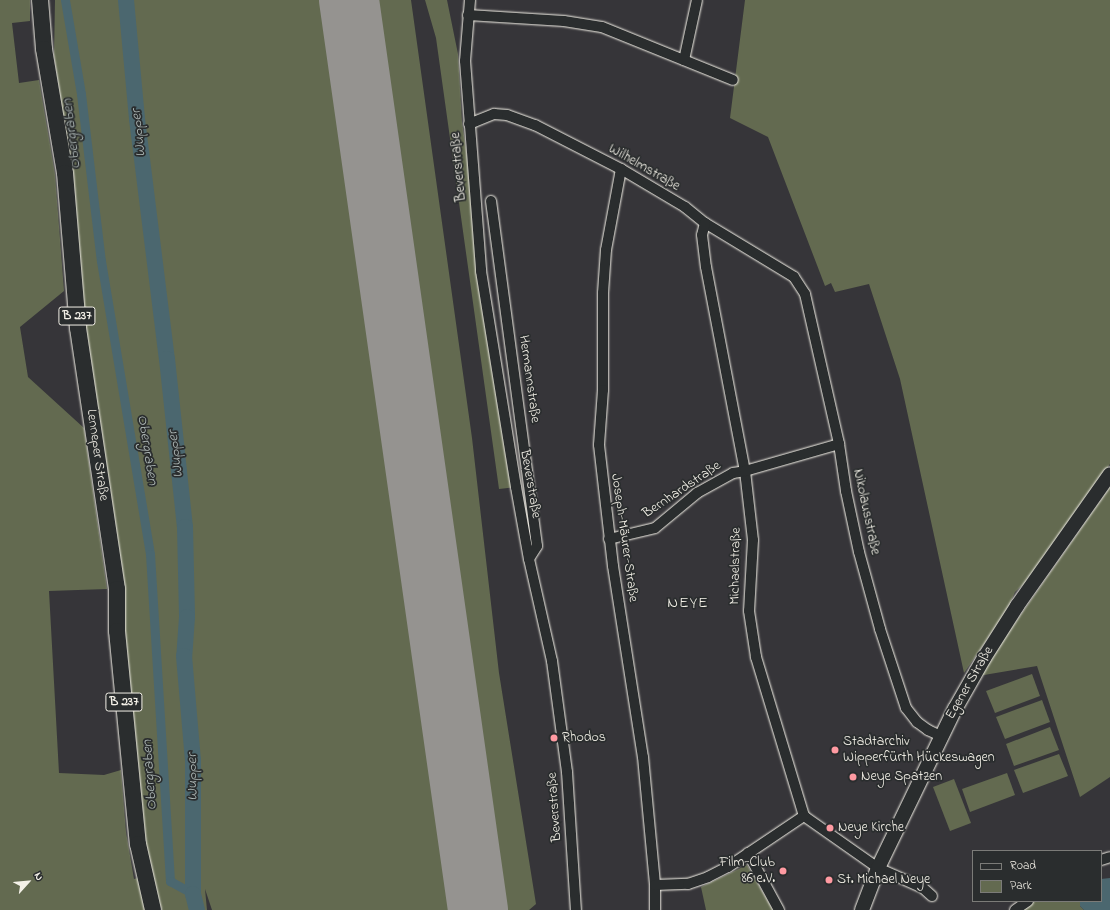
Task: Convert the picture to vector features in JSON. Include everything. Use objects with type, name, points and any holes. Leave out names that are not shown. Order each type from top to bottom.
[{"type":"main road","name":"Lenneper Straße","points":[[40,0],[44,49],[65,173],[78,328],[117,589],[117,631],[138,844],[154,910]]},
{"type":"street","name":"Beverstraße","points":[[470,0],[465,61],[481,271],[529,559],[552,661],[567,767],[576,910]]},
{"type":"street","points":[[684,60],[697,0]]},
{"type":"street","points":[[468,15],[564,22],[602,27],[733,80]]},
{"type":"street","name":"Wilhelmstraße","points":[[469,124],[494,114],[507,115],[535,125],[621,169],[685,207],[705,223],[794,277]]},
{"type":"street","name":"Joseph-Mäurer-Straße","points":[[621,169],[606,250],[603,293],[603,390],[599,445],[609,539],[643,757],[655,910]]},
{"type":"street","name":"Hermannstraße","points":[[491,201],[537,546],[529,559]]},
{"type":"street","name":"Michaelstraße","points":[[705,223],[702,235],[706,267],[745,471],[754,540],[749,611],[756,657],[804,816]]},
{"type":"street","name":"Nikolausstraße","points":[[794,277],[805,294],[839,444],[846,492],[860,555],[880,629],[906,708],[917,722],[940,736]]},
{"type":"street","name":"Bernhardstraße","points":[[609,539],[655,528],[696,493],[733,473],[745,471],[839,444]]},
{"type":"street","name":"Egener Straße","points":[[862,910],[878,868],[940,736],[996,640],[1110,474]]},
{"type":"street","points":[[654,885],[688,884],[708,878],[728,867],[804,816],[878,868],[923,888],[932,896]]},
{"type":"street","points":[[748,853],[779,910]]},
{"type":"street","points":[[1015,910],[1027,902]]},
{"type":"green space","points":[[0,0],[30,0],[30,21],[12,23],[19,83],[39,80],[55,174],[64,291],[20,327],[28,377],[84,428],[107,589],[49,591],[59,773],[104,775],[121,770],[126,832],[134,879],[150,875],[135,769],[124,632],[124,588],[88,351],[71,173],[54,56],[55,0],[411,0],[472,438],[499,673],[536,904],[529,910],[212,910],[205,889],[207,910],[162,910],[160,905],[144,910],[0,910]]},
{"type":"green space","points":[[425,0],[447,0],[458,54],[462,122],[516,487],[499,489],[436,38]]},
{"type":"green space","points":[[745,0],[1110,0],[1110,464],[1027,581],[1015,592],[1006,612],[964,673],[900,379],[869,284],[835,292],[831,283],[825,286],[768,137],[730,118]]},
{"type":"green space","points":[[1110,487],[1110,777],[1080,797],[1037,666],[978,676]]},
{"type":"green space","points":[[1032,674],[1040,696],[995,713],[986,691]]},
{"type":"green space","points":[[1042,700],[1050,722],[1005,739],[996,717]]},
{"type":"green space","points":[[1050,727],[1059,750],[1014,766],[1006,744]]},
{"type":"green space","points":[[1059,754],[1068,776],[1023,793],[1014,770]]},
{"type":"green space","points":[[1007,773],[1015,795],[970,812],[962,789]]},
{"type":"green space","points":[[954,779],[971,823],[950,831],[933,787]]},
{"type":"green space","points":[[747,865],[773,910],[706,910],[701,887]]},
{"type":"green space","points":[[1027,902],[1080,902],[1080,906],[1084,910],[1015,910]]},
{"type":"water","points":[[1110,878],[1110,910],[1084,910],[1080,906],[1080,902],[1102,902],[1102,879]]},
{"type":"waterway","name":"Obergraben","points":[[65,0],[81,94],[101,261],[150,554],[170,881],[193,894]]},
{"type":"waterway","name":"Wupper","points":[[126,0],[137,119],[167,359],[185,527],[187,617],[184,656],[193,760],[193,894],[197,910]]},
{"type":"runway","points":[[349,0],[478,910]]},
{"type":"place","name":"Rhodos","points":[[554,738]]},
{"type":"place","name":"Stadtarchiv Wipperfürth Hückeswagen","points":[[835,750]]},
{"type":"place","name":"Neye Spatzen","points":[[853,777]]},
{"type":"place","name":"Neye Kirche","points":[[830,828]]},
{"type":"place","name":"Film-Club 86 e.V.","points":[[783,871]]},
{"type":"place","name":"St. Michael Neye","points":[[829,880]]},
{"type":"district","name":"NEYE","points":[[688,603]]}]
